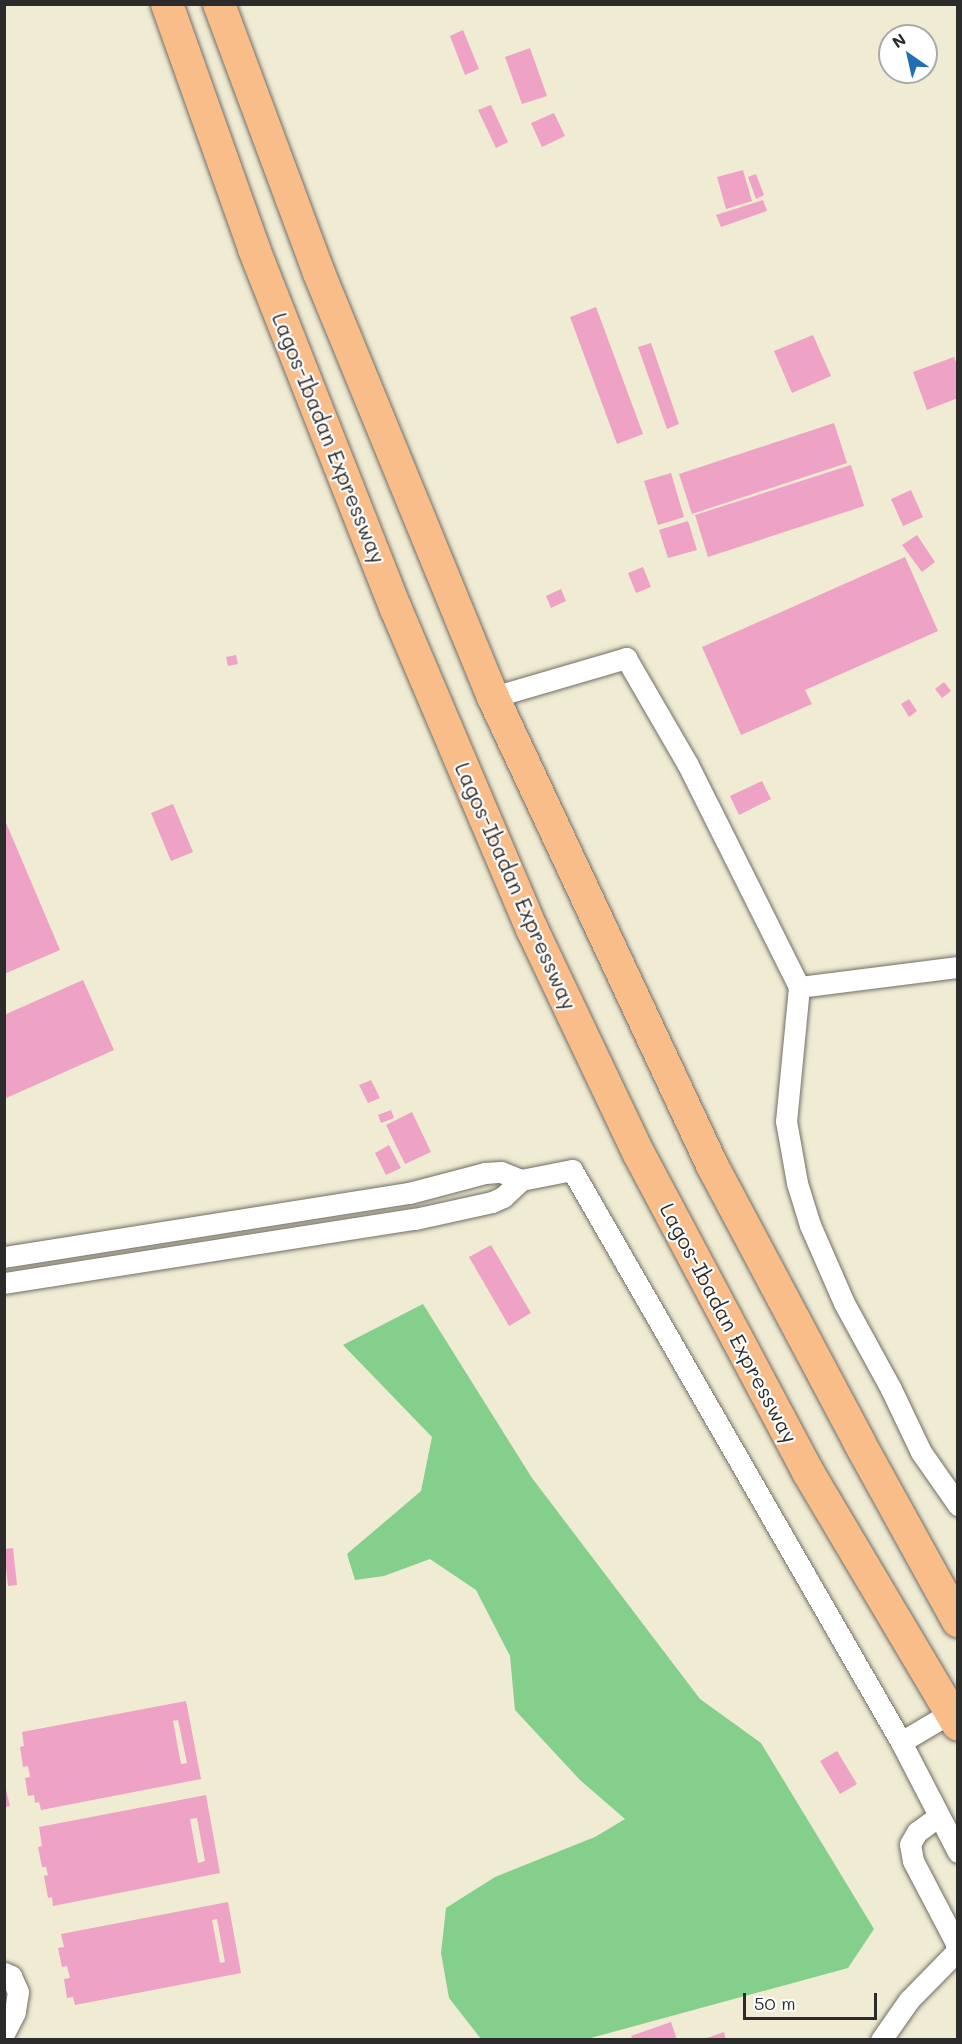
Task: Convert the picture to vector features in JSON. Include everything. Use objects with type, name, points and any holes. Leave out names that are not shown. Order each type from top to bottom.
[{"type":"highway","name":"Lagos-Ibadan Expressway","points":[[167,4],[254,249],[387,587],[532,929],[639,1154],[808,1472],[954,1719]]},
{"type":"highway","points":[[219,4],[319,273],[493,697],[712,1165],[957,1621]]},
{"type":"street","points":[[493,697],[626,658],[688,765],[799,987],[786,1121],[797,1183],[810,1225],[844,1303],[891,1389],[921,1452],[957,1505]]},
{"type":"street","points":[[799,987],[957,967]]},
{"type":"street","points":[[4,1283],[415,1219],[492,1202],[503,1197],[521,1180],[572,1170],[901,1742],[957,1852]]},
{"type":"street","points":[[4,1257],[409,1193],[485,1173],[501,1172],[521,1180]]},
{"type":"street","points":[[901,1742],[954,1719]]},
{"type":"street","points":[[881,2040],[909,2000],[955,1953],[957,1946],[913,1861],[910,1844],[917,1832],[938,1816]]},
{"type":"street","points":[[4,1972],[11,1976],[18,1992],[15,2012],[4,2034]]},
{"type":"green space","points":[[423,1304],[532,1478],[700,1699],[761,1743],[874,1929],[848,1968],[587,2039],[481,2039],[449,1998],[441,1953],[446,1908],[495,1877],[595,1837],[625,1819],[580,1780],[515,1710],[510,1656],[476,1590],[430,1559],[384,1576],[355,1580],[347,1554],[421,1491],[432,1437],[343,1345]]},
{"type":"building","points":[[463,30],[479,69],[465,75],[450,36]]},
{"type":"building","points":[[530,48],[547,96],[522,104],[505,57]]},
{"type":"building","points":[[491,105],[508,142],[496,148],[478,110]]},
{"type":"building","points":[[554,113],[565,136],[542,147],[531,123]]},
{"type":"building","points":[[743,170],[752,201],[726,209],[717,177]]},
{"type":"building","points":[[756,174],[764,195],[756,199],[748,177]]},
{"type":"building","points":[[763,200],[767,211],[721,227],[716,215]]},
{"type":"building","points":[[596,307],[643,434],[617,444],[570,317]]},
{"type":"building","points":[[813,335],[831,376],[792,393],[774,351]]},
{"type":"building","points":[[651,343],[679,424],[667,429],[638,347]]},
{"type":"building","points":[[954,357],[958,368],[958,398],[927,410],[913,372]]},
{"type":"building","points":[[834,423],[847,463],[692,514],[679,474]]},
{"type":"building","points":[[851,465],[864,506],[708,557],[695,515]]},
{"type":"building","points":[[671,473],[684,517],[658,525],[644,481]]},
{"type":"building","points":[[911,490],[923,517],[903,526],[891,499]]},
{"type":"building","points":[[688,521],[697,550],[668,558],[659,530]]},
{"type":"building","points":[[917,535],[935,562],[922,572],[902,545]]},
{"type":"building","points":[[905,557],[938,631],[805,690],[812,704],[741,735],[702,647]]},
{"type":"building","points":[[643,567],[651,587],[636,593],[628,573]]},
{"type":"building","points":[[561,589],[566,601],[551,608],[546,596]]},
{"type":"building","points":[[236,655],[238,664],[228,666],[226,657]]},
{"type":"building","points":[[944,682],[951,691],[942,698],[935,689]]},
{"type":"building","points":[[909,699],[917,711],[909,717],[901,704]]},
{"type":"building","points":[[762,781],[771,799],[739,815],[730,796]]},
{"type":"building","points":[[173,804],[193,852],[171,861],[151,813]]},
{"type":"building","points":[[4,818],[60,950],[4,974]]},
{"type":"building","points":[[83,980],[114,1050],[4,1099],[4,1015]]},
{"type":"building","points":[[371,1080],[380,1098],[368,1103],[359,1085]]},
{"type":"building","points":[[391,1110],[394,1118],[381,1123],[378,1115]]},
{"type":"building","points":[[412,1112],[431,1152],[405,1164],[386,1125]]},
{"type":"building","points":[[389,1145],[401,1168],[386,1175],[375,1153]]},
{"type":"building","points":[[491,1245],[531,1313],[509,1326],[469,1257]]},
{"type":"building","points":[[13,1548],[17,1585],[8,1586],[4,1549]]},
{"type":"building","points":[[186,1701],[201,1779],[41,1810],[39,1802],[35,1803],[34,1795],[28,1796],[25,1778],[30,1777],[28,1766],[23,1767],[20,1747],[24,1746],[22,1732]],"holes":[[[178,1720],[187,1763],[181,1764],[173,1721]]]},
{"type":"building","points":[[837,1751],[857,1784],[840,1794],[820,1761]]},
{"type":"building","points":[[4,1782],[10,1806],[4,1807]]},
{"type":"building","points":[[206,1795],[220,1873],[53,1906],[52,1897],[48,1898],[44,1876],[48,1875],[46,1867],[42,1867],[38,1847],[42,1846],[39,1827]],"holes":[[[197,1818],[205,1861],[198,1863],[190,1819]]]},
{"type":"building","points":[[228,1902],[241,1973],[75,2005],[73,1997],[67,1998],[64,1979],[70,1978],[67,1966],[62,1967],[58,1948],[64,1947],[61,1934]],"holes":[[[217,1919],[225,1962],[220,1963],[212,1920]]]},
{"type":"building","points":[[671,2022],[677,2040],[633,2040],[631,2036]]},
{"type":"building","points":[[724,2032],[726,2040],[704,2040],[704,2039]]}]
